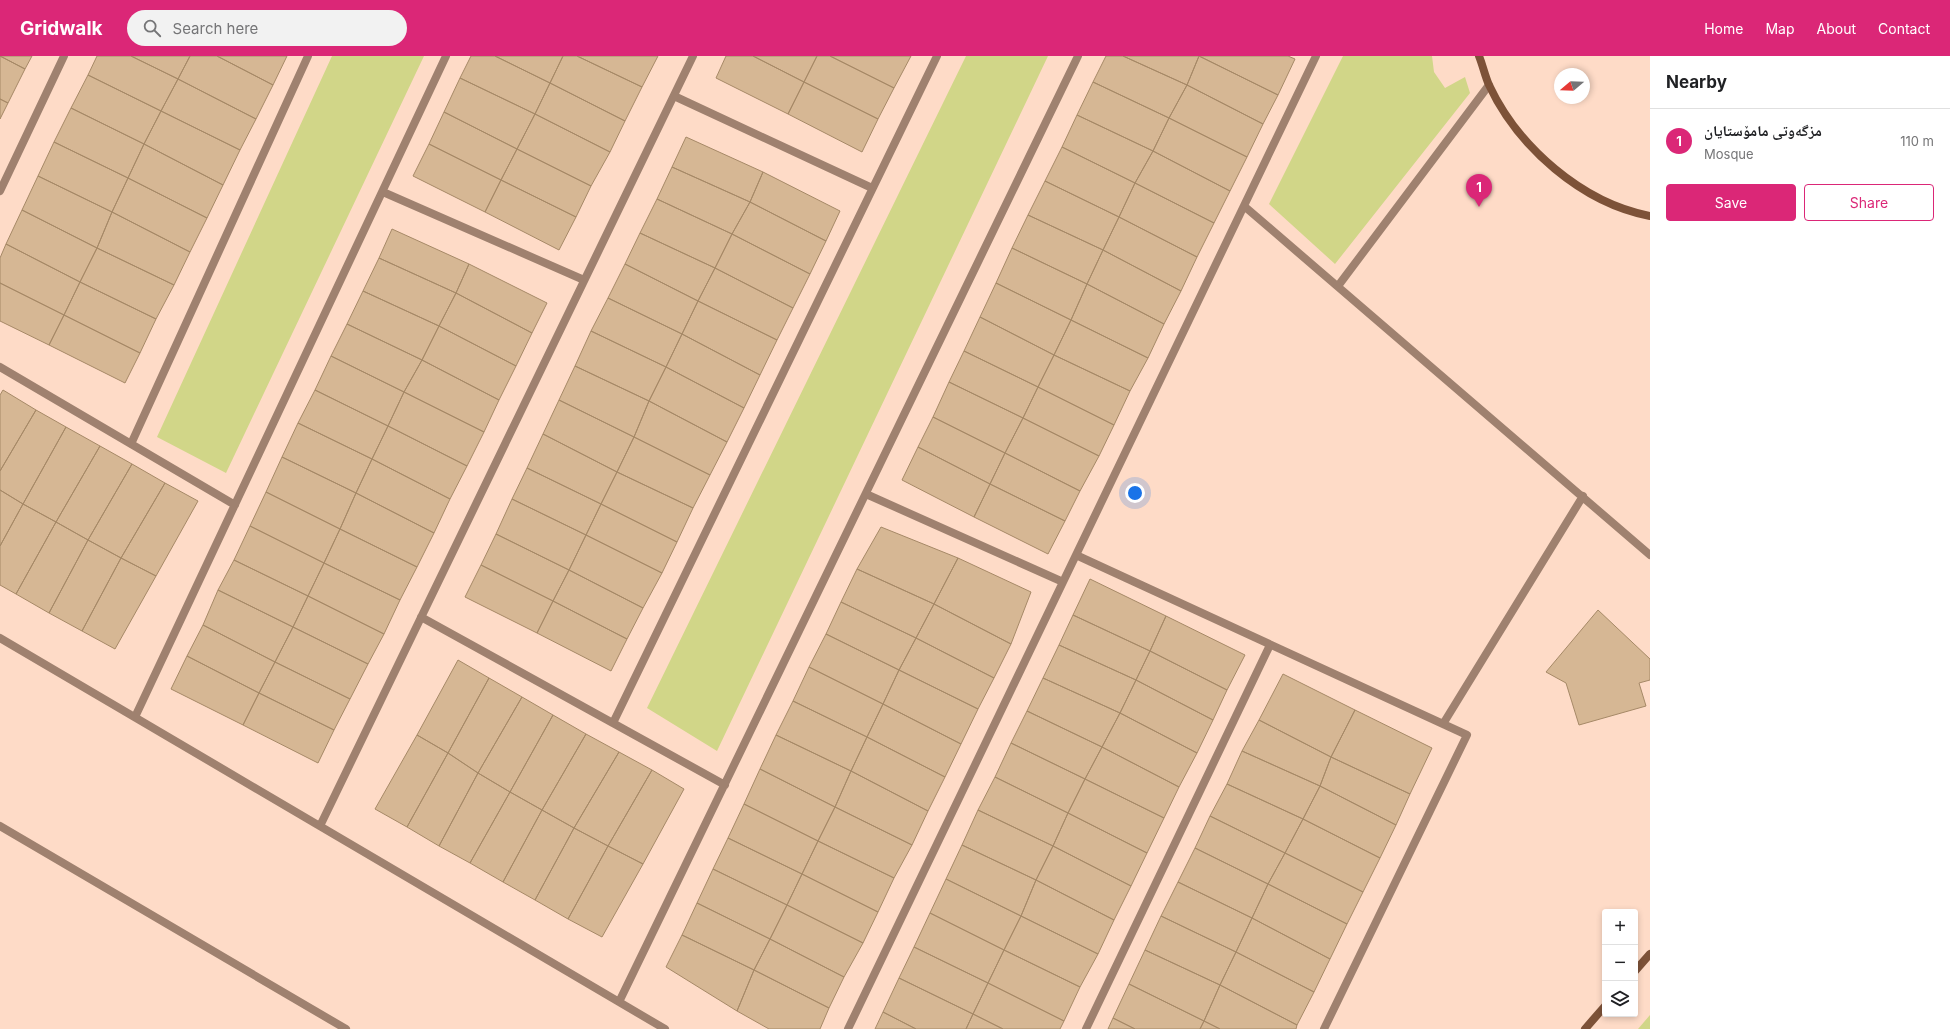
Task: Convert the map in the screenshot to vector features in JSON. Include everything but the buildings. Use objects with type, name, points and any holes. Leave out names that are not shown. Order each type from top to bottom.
[{"type":"street","points":[[0,192],[64,56]]},
{"type":"street","points":[[131,444],[308,56]]},
{"type":"street","points":[[135,717],[446,56]]},
{"type":"street","points":[[320,826],[693,56]]},
{"type":"street","points":[[613,723],[936,56]]},
{"type":"street","points":[[619,1002],[1078,56]]},
{"type":"street","points":[[848,1029],[1316,56]]},
{"type":"street","points":[[1479,56],[1489,85],[1515,128],[1548,164],[1588,193],[1634,213],[1650,216]]},
{"type":"street","points":[[1338,286],[1489,85]]},
{"type":"street","points":[[674,96],[872,188]]},
{"type":"street","points":[[383,192],[584,280]]},
{"type":"street","points":[[1244,206],[1650,554]]},
{"type":"street","points":[[0,367],[235,505]]},
{"type":"street","points":[[866,494],[1063,582]]},
{"type":"street","points":[[1443,724],[1583,496]]},
{"type":"street","points":[[1076,555],[1467,735],[1324,1029]]},
{"type":"street","points":[[421,617],[725,785]]},
{"type":"street","points":[[0,638],[664,1029]]},
{"type":"street","points":[[1086,1029],[1270,644]]},
{"type":"street","points":[[0,826],[346,1029]]},
{"type":"street","points":[[1638,968],[1650,954]]},
{"type":"street","points":[[1585,1029],[1602,1009]]},
{"type":"green space","points":[[332,56],[424,56],[226,473],[157,437]]},
{"type":"green space","points":[[966,56],[1048,56],[717,751],[647,708]]},
{"type":"green space","points":[[1343,56],[1432,56],[1434,72],[1445,88],[1465,77],[1470,93],[1335,264],[1269,204]]},
{"type":"green space","points":[[1650,1015],[1650,1029],[1638,1029]]},
{"type":"place","name":"مزگەوتی مامۆستایان","points":[[1479,207]]}]
